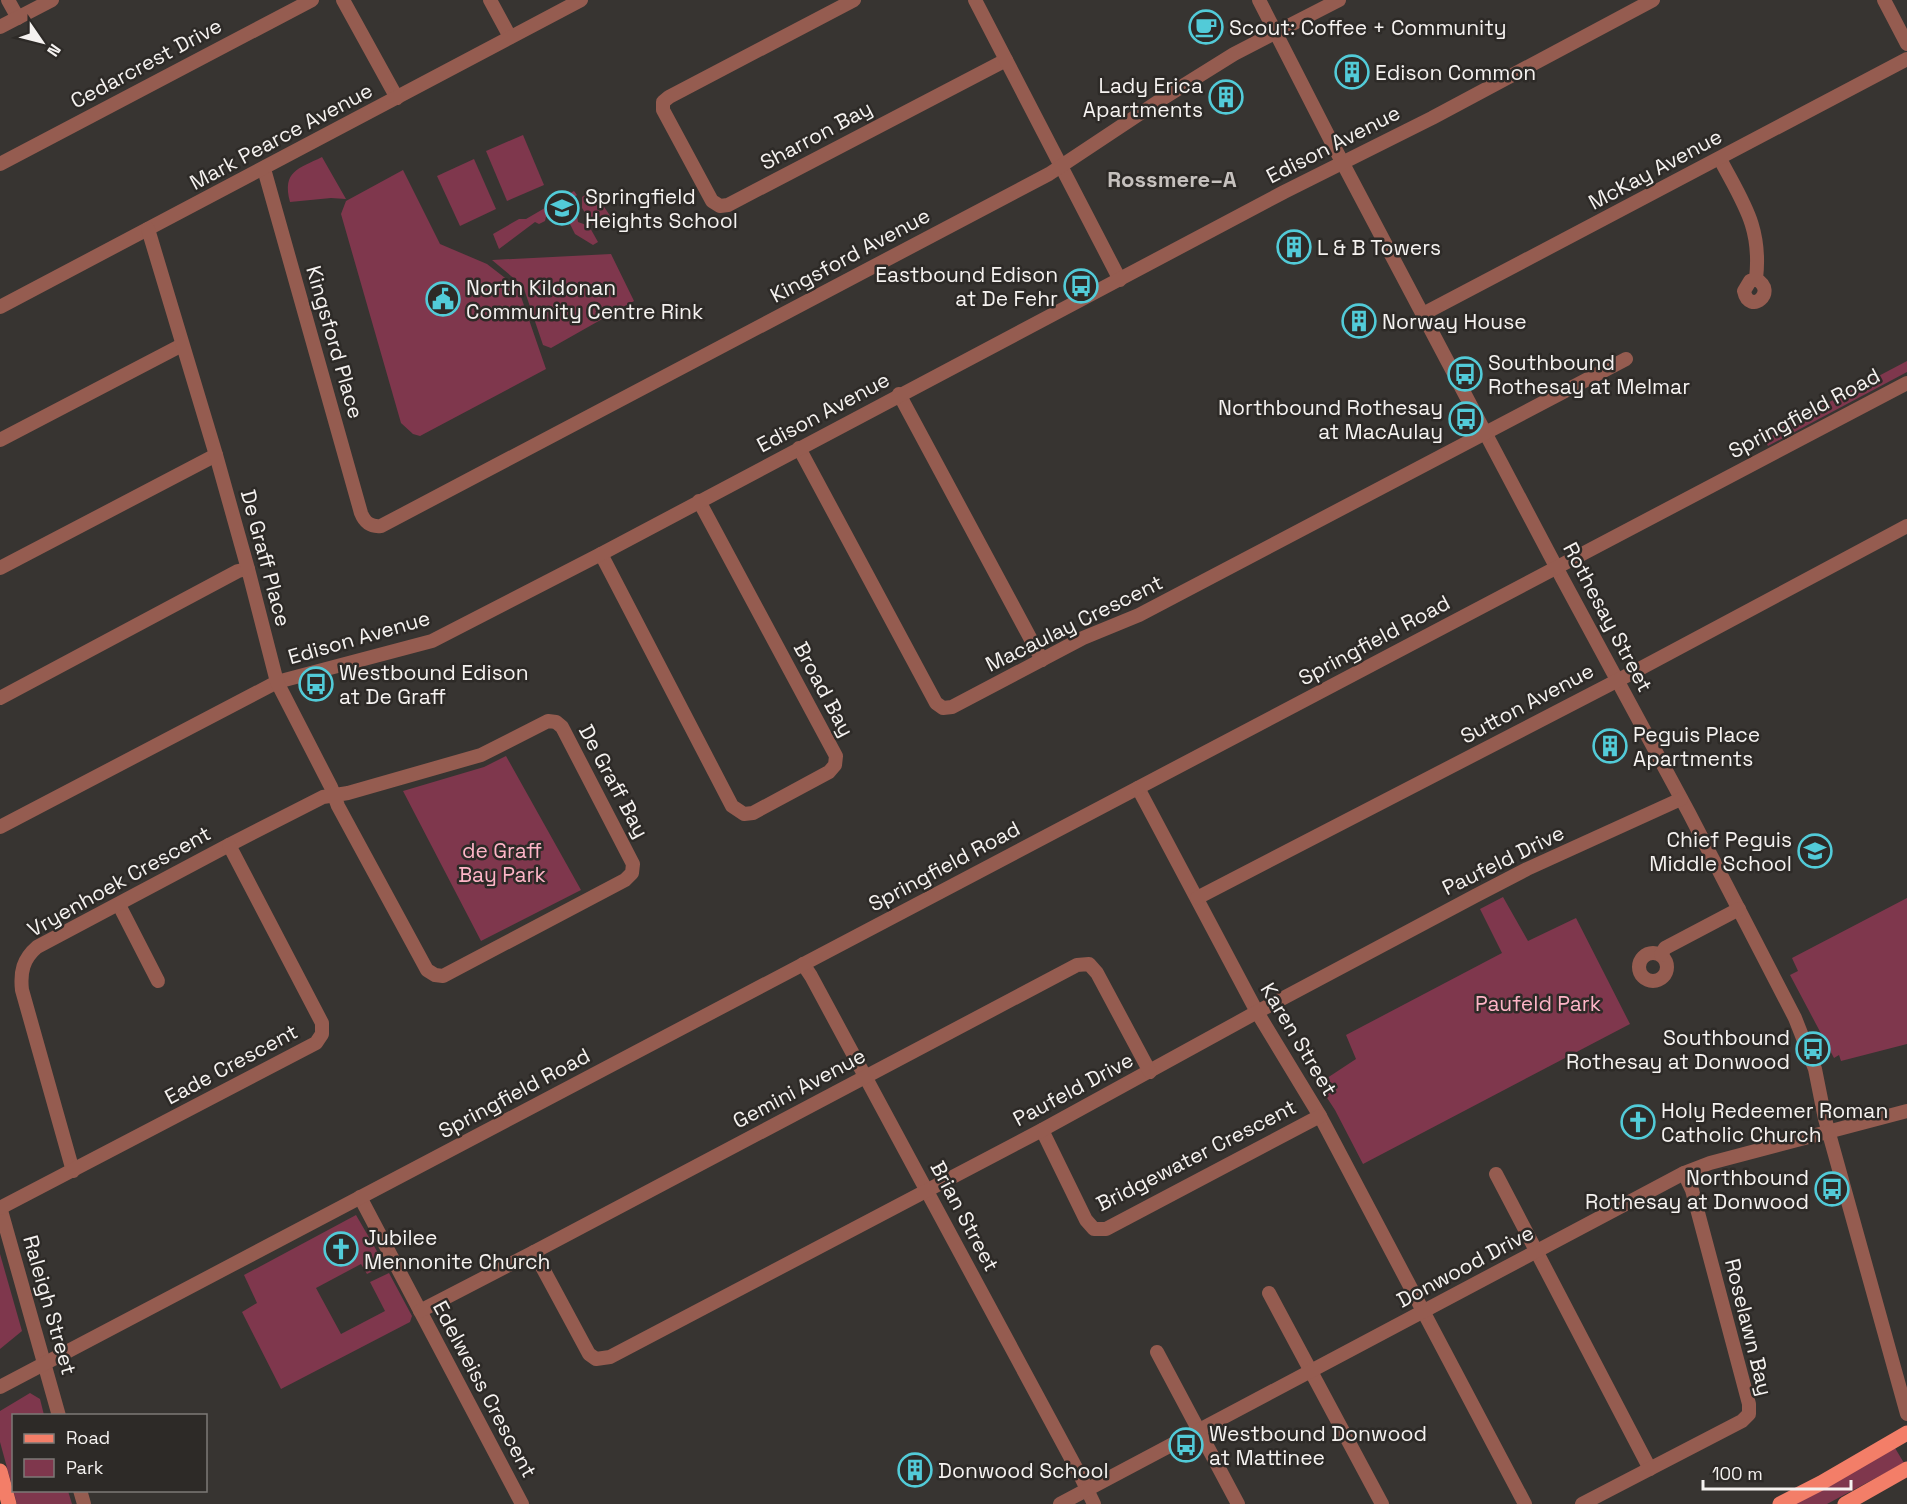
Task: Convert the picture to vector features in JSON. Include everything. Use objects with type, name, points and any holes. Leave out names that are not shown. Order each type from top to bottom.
[{"type":"main road","points":[[1780,1504],[1907,1433]]},
{"type":"main road","points":[[1845,1504],[1907,1469]]},
{"type":"main road","points":[[0,1471],[9,1504]]},
{"type":"street","points":[[8,0],[18,18]]},
{"type":"street","points":[[0,27],[52,0]]},
{"type":"street","name":"Cedarcrest Drive","points":[[0,164],[312,0]]},
{"type":"street","points":[[343,0],[397,98]]},
{"type":"street","points":[[490,0],[510,37]]},
{"type":"street","name":"Mark Pearce Avenue","points":[[0,307],[580,0]]},
{"type":"street","name":"Sharron Bay","points":[[854,0],[663,102],[663,110],[712,201],[720,206],[728,205],[1006,60]]},
{"type":"street","points":[[975,0],[1120,279]]},
{"type":"street","name":"Rothesay Street","points":[[1259,0],[1795,1017],[1815,1069],[1825,1119],[1907,1414]]},
{"type":"street","name":"Kingsford Avenue","points":[[370,525],[385,524],[1060,167],[1221,62],[1339,0]]},
{"type":"street","name":"Edison Avenue","points":[[0,827],[277,682],[432,641],[1653,0]]},
{"type":"street","points":[[1884,0],[1907,44]]},
{"type":"street","name":"McKay Avenue","points":[[1423,314],[1907,59]]},
{"type":"street","points":[[1720,159],[1754,228],[1757,255],[1756,279]]},
{"type":"street","name":"Kingsford Place","points":[[264,169],[361,513],[370,525]]},
{"type":"street","name":"De Graff Place","points":[[148,229],[216,455],[277,682],[338,806],[427,970],[435,975]]},
{"type":"street","points":[[0,440],[182,345]]},
{"type":"street","name":"Macaulay Crescent","points":[[799,448],[936,703],[943,708],[952,708],[1083,638],[1139,615],[1626,359]]},
{"type":"street","name":"Springfield Road","points":[[0,1387],[1907,383]]},
{"type":"street","points":[[899,394],[1042,660]]},
{"type":"street","points":[[0,568],[216,455]]},
{"type":"street","name":"Broad Bay","points":[[601,554],[732,806],[744,814],[753,813],[820,777],[835,765],[836,756],[699,501]]},
{"type":"street","name":"Sutton Avenue","points":[[1197,898],[1907,526]]},
{"type":"street","points":[[0,698],[238,572],[248,569]]},
{"type":"street","name":"De Graff Bay","points":[[335,796],[481,755],[548,721],[556,722],[562,727],[633,864],[632,873],[625,880],[443,976],[435,975]]},
{"type":"street","name":"Karen Street","points":[[1138,788],[1257,1012],[1320,1116],[1422,1311]]},
{"type":"street","name":"Vryenhoek Crescent","points":[[73,1171],[22,990],[20,976],[29,954],[37,947],[229,845],[323,797],[335,796]]},
{"type":"street","name":"Paufeld Drive","points":[[534,1252],[585,1349],[596,1359],[603,1359],[1042,1130],[1257,1012],[1517,874],[1681,800]]},
{"type":"street","name":"Eade Crescent","points":[[0,1207],[316,1043],[322,1034],[322,1023],[229,845]]},
{"type":"street","points":[[119,905],[158,981]]},
{"type":"street","points":[[1661,955],[1665,948],[1739,909]]},
{"type":"street","name":"Brian Street","points":[[803,964],[927,1189],[1094,1504]]},
{"type":"street","name":"Gemini Avenue","points":[[420,1311],[1077,965],[1089,964],[1097,973],[1150,1072]]},
{"type":"street","name":"Donwood Drive","points":[[1060,1504],[1684,1173],[1710,1163],[1907,1111]]},
{"type":"street","name":"Bridgewater Crescent","points":[[1042,1130],[1086,1220],[1094,1228],[1106,1229],[1320,1116]]},
{"type":"street","name":"Roselawn Bay","points":[[1582,1504],[1742,1421],[1749,1414],[1749,1404],[1692,1190],[1684,1173]]},
{"type":"street","points":[[1496,1174],[1650,1469]]},
{"type":"street","name":"Edelweiss Crescent","points":[[360,1197],[522,1504]]},
{"type":"street","name":"Raleigh Street","points":[[0,1207],[58,1414]]},
{"type":"street","points":[[1269,1293],[1382,1504]]},
{"type":"street","points":[[1422,1311],[1525,1504]]},
{"type":"street","points":[[1157,1352],[1238,1504]]},
{"type":"green space","points":[[523,135],[544,185],[507,201],[486,151]]},
{"type":"green space","points":[[322,157],[346,199],[331,198],[290,202],[288,184],[290,177],[299,168]]},
{"type":"green space","points":[[474,159],[496,209],[460,226],[437,176]]},
{"type":"green space","name":"North Kildonan Community Centre Rink","points":[[403,170],[440,244],[487,264],[518,288],[546,369],[420,436],[413,434],[401,423],[341,214],[346,201]]},
{"type":"green space","points":[[574,191],[577,195],[569,203],[577,215],[578,222],[589,226],[598,242],[593,245],[575,234],[562,208],[546,217],[545,221],[539,224],[535,222],[499,249],[493,234],[519,219],[526,219]]},
{"type":"green space","points":[[588,193],[598,194],[601,198],[600,201],[611,217],[610,224],[602,228],[594,227],[582,208],[582,197]]},
{"type":"green space","points":[[611,254],[634,301],[551,348],[543,345],[523,286],[492,260]]},
{"type":"green space","points":[[1907,361],[1907,372],[1768,446],[1766,442],[1780,428]]},
{"type":"green space","name":"de Graff Bay Park","points":[[506,756],[581,890],[481,941],[403,791],[484,767]]},
{"type":"green space","name":"Paufeld Park","points":[[1503,897],[1528,941],[1576,918],[1630,1024],[1363,1164],[1335,1110],[1318,1084],[1356,1059],[1346,1035],[1502,953],[1480,909]]},
{"type":"green space","points":[[1907,898],[1907,1044],[1841,1061],[1839,1055],[1834,1058],[1790,975],[1798,971],[1792,958]]},
{"type":"green space","points":[[356,1215],[385,1265],[367,1274],[361,1264],[316,1288],[341,1334],[385,1311],[370,1282],[389,1273],[412,1316],[410,1322],[281,1389],[242,1312],[257,1303],[244,1275]]},
{"type":"green space","points":[[0,1254],[22,1331],[0,1349]]},
{"type":"green space","points":[[30,1393],[40,1399],[44,1414],[12,1414],[12,1486],[0,1442],[0,1411]]},
{"type":"green space","points":[[1895,1448],[1904,1463],[1827,1504],[1791,1504]]},
{"type":"green space","points":[[14,1492],[68,1492],[72,1504],[17,1504]]},
{"type":"place","name":"Scout: Coffee + Community","points":[[1206,27]]},
{"type":"place","name":"Edison Common","points":[[1352,72]]},
{"type":"place","name":"Lady Erica Apartments","points":[[1226,97]]},
{"type":"place","name":"Springfield Heights School","points":[[562,208]]},
{"type":"place","name":"L & B Towers","points":[[1294,247]]},
{"type":"place","name":"Eastbound Edison at De Fehr","points":[[1081,286]]},
{"type":"place","name":"North Kildonan Community Centre Rink","points":[[443,299]]},
{"type":"place","name":"Norway House","points":[[1359,321]]},
{"type":"place","name":"Southbound Rothesay at Melmar","points":[[1465,374]]},
{"type":"place","name":"Northbound Rothesay at MacAulay","points":[[1466,419]]},
{"type":"place","name":"Westbound Edison at De Graff","points":[[316,684]]},
{"type":"place","name":"Peguis Place Apartments","points":[[1610,746]]},
{"type":"place","name":"Chief Peguis Middle School","points":[[1815,851]]},
{"type":"place","name":"Southbound Rothesay at Donwood","points":[[1813,1049]]},
{"type":"place","name":"Holy Redeemer Roman Catholic Church","points":[[1638,1122]]},
{"type":"place","name":"Northbound Rothesay at Donwood","points":[[1832,1189]]},
{"type":"place","name":"Jubilee Mennonite Church","points":[[341,1249]]},
{"type":"place","name":"Westbound Donwood at Mattinee","points":[[1186,1445]]},
{"type":"place","name":"Donwood School","points":[[915,1470]]},
{"type":"district","name":"Rossmere–A","points":[[1172,179]]}]
